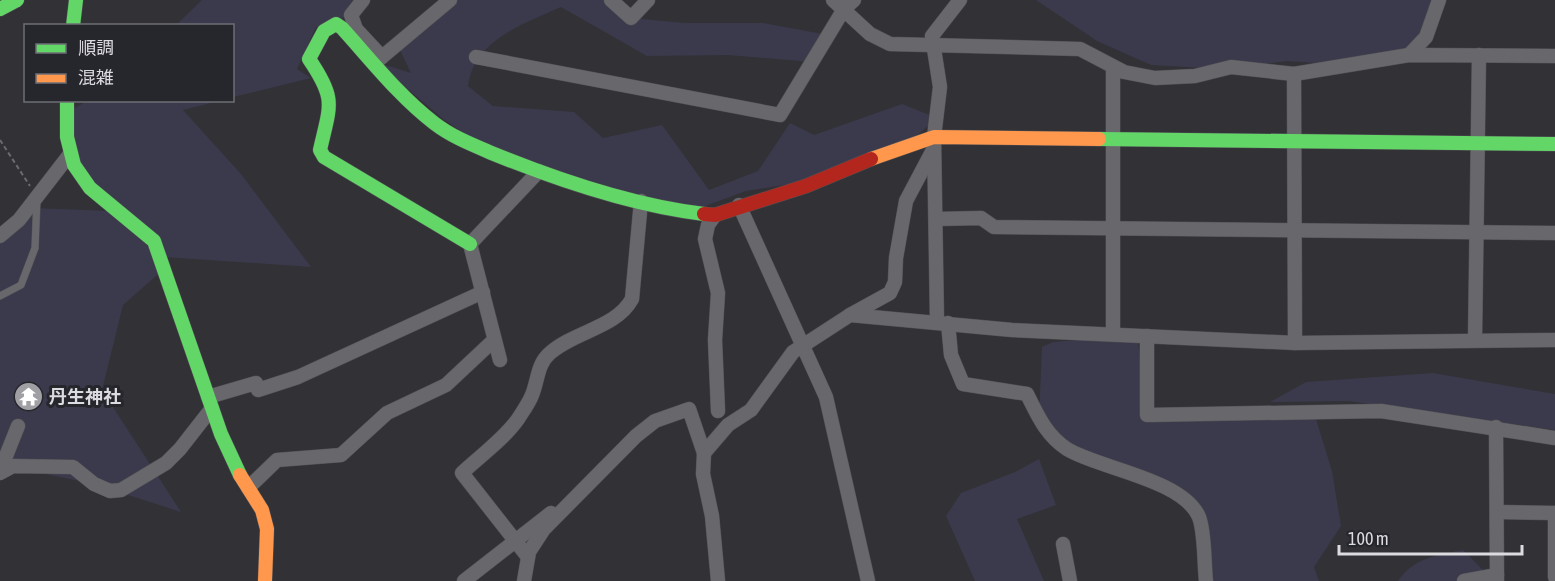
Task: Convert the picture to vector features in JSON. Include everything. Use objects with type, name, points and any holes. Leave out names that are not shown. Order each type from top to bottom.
[{"type":"street","points":[[0,9],[17,0]]},
{"type":"street","points":[[73,24],[76,0]]},
{"type":"street","points":[[363,0],[351,15],[356,29],[406,98],[454,137],[539,171],[641,201],[689,212],[715,215],[739,205],[806,186],[906,145],[934,142],[1112,139],[1555,144]]},
{"type":"street","points":[[379,60],[450,0]]},
{"type":"street","points":[[611,0],[631,18],[648,0]]},
{"type":"street","points":[[960,0],[932,36],[940,87],[934,142],[936,219],[943,322],[951,355],[963,384],[1027,394],[1046,432],[1068,450],[1140,475],[1190,503],[1200,518],[1206,581]]},
{"type":"street","points":[[1409,55],[1426,37],[1439,0]]},
{"type":"street","points":[[476,57],[780,115],[844,3],[870,34],[890,44],[1080,49],[1124,72],[1155,78],[1195,76],[1231,67],[1294,74],[1409,55],[1555,56]]},
{"type":"street","points":[[379,60],[336,24],[324,31],[309,59],[331,93],[332,107],[320,150],[324,157],[470,244],[500,360]]},
{"type":"street","points":[[1475,340],[1479,55]]},
{"type":"street","points":[[1113,67],[1113,334]]},
{"type":"street","points":[[1294,74],[1294,343]]},
{"type":"street","points":[[67,102],[65,136],[80,176],[93,194],[145,230],[154,241],[232,460],[262,510],[267,529],[265,581]]},
{"type":"street","points":[[704,453],[728,425],[750,410],[793,352],[801,345],[890,293],[895,282],[896,258],[906,201],[934,142]]},
{"type":"street","points":[[0,236],[19,220],[70,154]]},
{"type":"street","points":[[470,244],[539,171]]},
{"type":"street","points":[[528,557],[462,473],[517,420],[532,395],[541,365],[548,354],[594,326],[616,318],[625,311],[632,299],[641,201]]},
{"type":"street","points":[[739,205],[826,397],[868,581]]},
{"type":"street","points":[[715,215],[708,225],[705,239],[718,293],[715,340],[718,411]]},
{"type":"street","points":[[936,219],[981,218],[994,227],[1555,233]]},
{"type":"street","points":[[0,472],[13,466],[73,467],[94,484],[110,491],[121,490],[166,463],[210,403],[256,383],[258,390],[298,377],[483,292]]},
{"type":"street","points":[[850,315],[1012,330],[1294,343],[1555,340]]},
{"type":"street","points":[[1147,336],[1147,415],[1381,411],[1496,427],[1555,438]]},
{"type":"street","points":[[248,488],[277,460],[342,455],[387,413],[446,385],[494,340]]},
{"type":"street","points":[[524,581],[528,557],[544,529],[636,436],[655,422],[690,409],[704,453],[703,474],[712,516],[718,581]]},
{"type":"street","points":[[0,472],[18,426]]},
{"type":"street","points":[[1464,581],[1497,578],[1496,427]]},
{"type":"street","points":[[464,581],[549,512],[555,518]]},
{"type":"street","points":[[1497,512],[1555,513],[1555,577],[1543,581]]},
{"type":"street","points":[[1063,544],[1070,581]]},
{"type":"lane","points":[[0,296],[21,285],[35,248],[37,196]]},
{"type":"path","points":[[0,140],[37,196]]},
{"type":"shaded area","points":[[202,0],[354,0],[359,4],[336,24],[316,27],[297,69],[311,78],[234,97],[234,24],[177,24]]},
{"type":"shaded area","points":[[453,0],[611,0],[631,18],[684,23],[763,23],[828,35],[812,62],[728,55],[647,56],[561,7],[516,27],[502,36],[490,45],[472,70],[468,86],[493,106],[574,112],[603,138],[662,125],[709,190],[758,171],[790,123],[814,135],[902,104],[937,118],[906,145],[827,178],[746,191],[689,212],[499,156],[443,119],[376,62],[411,73],[397,44]]},
{"type":"shaded area","points":[[1036,0],[1437,0],[1426,37],[1398,57],[1348,65],[1287,61],[1223,69],[1151,65],[1097,41]]},
{"type":"shaded area","points":[[85,102],[215,102],[183,110],[241,174],[311,267],[164,257],[164,269],[123,305],[102,390],[181,512],[94,484],[2,465],[0,459],[0,234],[31,208],[111,211],[80,176],[66,113]]},
{"type":"shaded area","points":[[1137,335],[1147,407],[1316,419],[1332,471],[1341,526],[1314,567],[1319,581],[1206,581],[1200,524],[1190,503],[1068,450],[1039,418],[1042,347],[1053,342]]},
{"type":"shaded area","points":[[1433,373],[1555,394],[1555,430],[1349,401],[1270,402],[1306,382]]},
{"type":"shaded area","points":[[1039,459],[1056,505],[1017,519],[1044,581],[975,581],[946,516],[961,493],[1015,472]]},
{"type":"shaded area","points":[[1463,550],[1494,581],[1398,581],[1418,562]]},
{"type":"traffic: fast","points":[[0,9],[17,0]]},
{"type":"traffic: fast","points":[[73,24],[76,0]]},
{"type":"traffic: fast","points":[[470,244],[324,157],[320,150],[329,103],[324,84],[309,59],[324,31],[336,24],[342,28],[409,101],[434,123],[463,140],[519,164],[597,191],[651,205],[704,214]]},
{"type":"traffic: fast","points":[[67,102],[67,137],[74,165],[90,188],[154,241],[221,434],[240,475]]},
{"type":"traffic: fast","points":[[1099,139],[1555,144]]},
{"type":"traffic: slow","points":[[871,159],[934,137],[1099,139]]},
{"type":"traffic: slow","points":[[240,475],[262,510],[267,529],[265,581]]},
{"type":"traffic: jam","points":[[704,214],[715,215],[806,186],[871,159]]},
{"type":"place","name":"丹生神社","points":[[28,397]]}]
